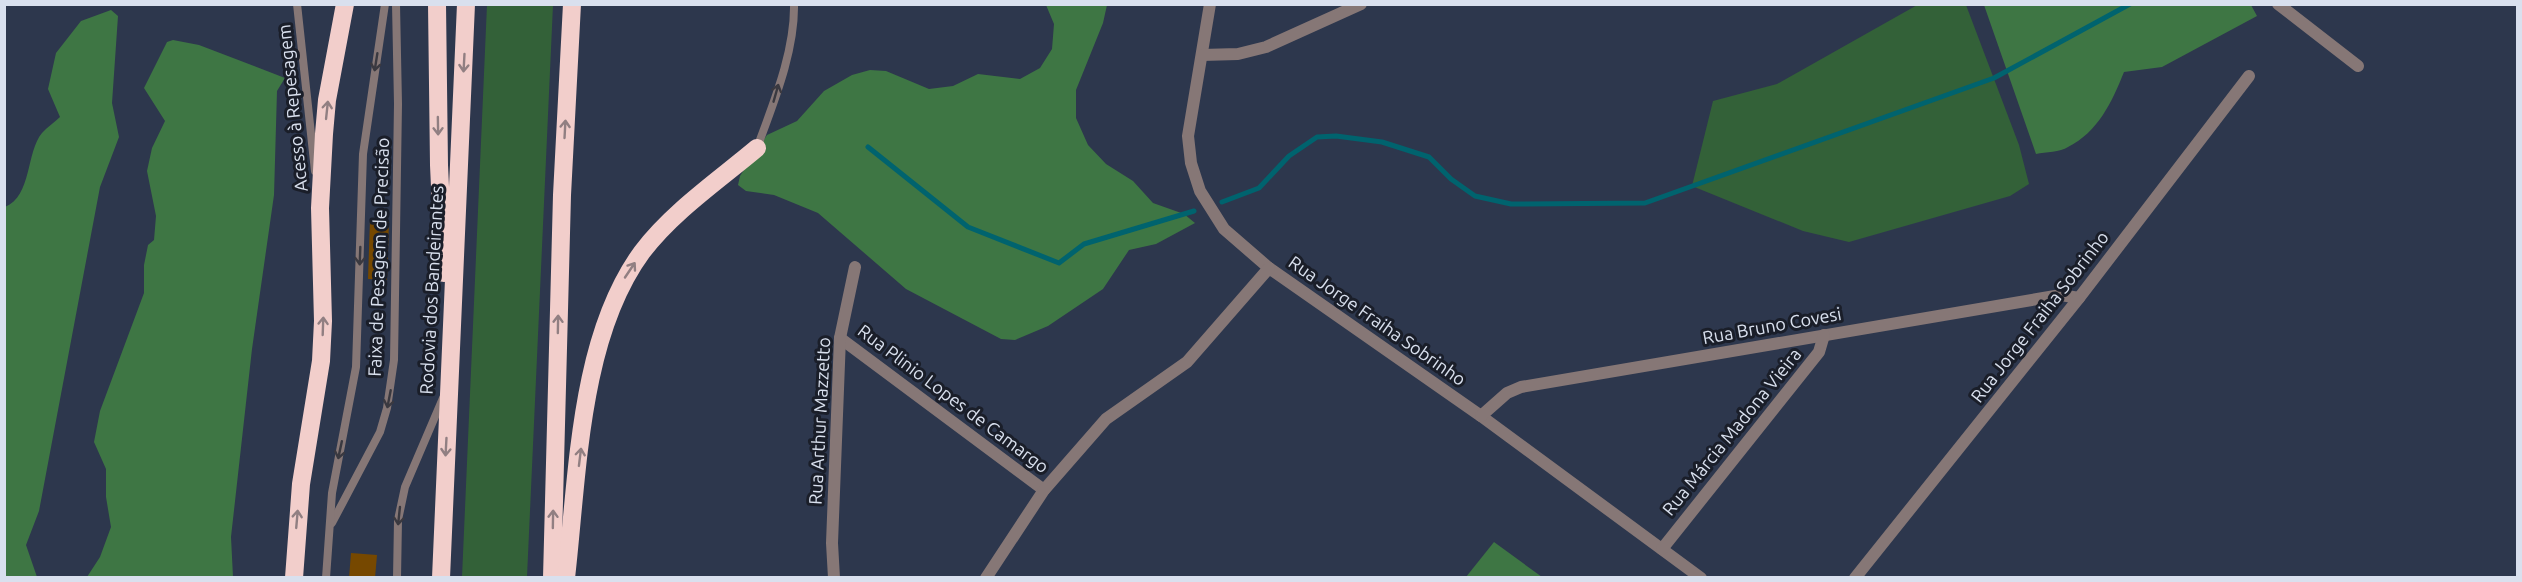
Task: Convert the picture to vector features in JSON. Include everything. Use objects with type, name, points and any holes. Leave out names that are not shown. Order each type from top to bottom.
[{"type":"highway","points":[[294,578],[301,484],[321,361],[323,321],[320,208],[327,100],[345,4]]},
{"type":"highway","points":[[437,4],[439,165],[449,383]]},
{"type":"highway","name":"Rodovia dos Bandeirantes","points":[[441,578],[466,4]]},
{"type":"highway","points":[[552,578],[562,195],[572,4]]},
{"type":"highway","points":[[566,578],[588,394],[608,315],[623,281],[643,250],[669,223],[757,148]]},
{"type":"street","name":"Rua Jorge Fraiha Sobrinho","points":[[1210,4],[1188,136],[1194,177],[1206,204],[1224,229],[1269,268],[1481,416],[1701,578]]},
{"type":"street","points":[[1202,55],[1238,54],[1266,47],[1361,4]]},
{"type":"street","points":[[2278,4],[2358,66]]},
{"type":"street","name":"Rua Jorge Fraiha Sobrinho","points":[[1855,578],[2079,298],[2249,76]]},
{"type":"street","name":"Rua Arthur Mazzetto","points":[[834,578],[832,543],[840,338],[855,267]]},
{"type":"street","points":[[986,578],[1044,490],[1106,419],[1187,362],[1269,268]]},
{"type":"street","name":"Rua Bruno Covesi","points":[[1481,416],[1507,393],[1521,387],[2061,295],[2079,298]]},
{"type":"street","name":"Rua Márcia Madona Vieira","points":[[1662,549],[1819,352],[1824,335]]},
{"type":"street","name":"Rua Plinio Lopes de Camargo","points":[[840,338],[1044,490]]},
{"type":"lane","name":"Acesso à Repesagem","points":[[297,4],[307,119],[320,208]]},
{"type":"lane","name":"Faixa de Pesagem de Precisão","points":[[326,578],[332,493],[356,367],[363,154],[386,4]]},
{"type":"lane","name":"Faixa de Pesagem de Precisão","points":[[328,532],[345,493],[380,432],[392,376],[398,104],[396,4]]},
{"type":"lane","points":[[757,148],[784,63],[794,20],[794,4]]},
{"type":"lane","points":[[397,578],[398,520],[405,487],[449,383]]},
{"type":"green space","points":[[1919,4],[1966,5],[2019,145],[2029,184],[2010,196],[1849,242],[1803,231],[1692,186],[1713,101],[1777,84]]},
{"type":"green space","points":[[487,5],[553,5],[527,577],[462,577]]},
{"type":"green space","points":[[1046,5],[1107,5],[1103,23],[1076,90],[1076,118],[1088,145],[1106,164],[1133,181],[1153,203],[1184,214],[1195,223],[1156,244],[1129,250],[1103,289],[1048,326],[1015,340],[1001,339],[906,289],[818,213],[774,195],[746,191],[738,185],[740,176],[767,135],[797,121],[824,91],[852,75],[870,70],[886,71],[929,89],[953,86],[978,74],[1020,79],[1040,68],[1052,49],[1054,24]]},
{"type":"green space","points":[[1984,5],[2251,5],[2257,16],[2162,67],[2124,72],[2109,105],[2088,133],[2065,149],[2036,154]]},
{"type":"green space","points":[[111,10],[118,16],[112,103],[119,137],[100,187],[39,511],[26,545],[37,577],[5,577],[5,207],[20,193],[37,141],[44,131],[60,117],[48,89],[56,53],[81,21]]},
{"type":"green space","points":[[173,40],[199,45],[285,78],[277,91],[274,195],[252,349],[231,537],[233,577],[87,577],[100,557],[111,527],[106,497],[106,469],[94,442],[100,411],[144,293],[144,265],[148,245],[154,240],[156,216],[147,171],[152,148],[165,121],[144,88],[167,42]]},
{"type":"green space","points":[[1494,542],[1542,577],[1466,577]]},
{"type":"building","points":[[370,220],[389,221],[387,280],[368,279]]},
{"type":"building","points":[[351,553],[377,555],[375,578],[349,578]]},
{"type":"waterway","points":[[1222,202],[1259,188],[1289,156],[1317,137],[1336,136],[1382,142],[1429,157],[1451,179],[1475,196],[1511,204],[1645,203],[1994,78],[2130,4]]},
{"type":"waterway","points":[[868,147],[968,227],[1059,263],[1084,244],[1194,211]]}]
